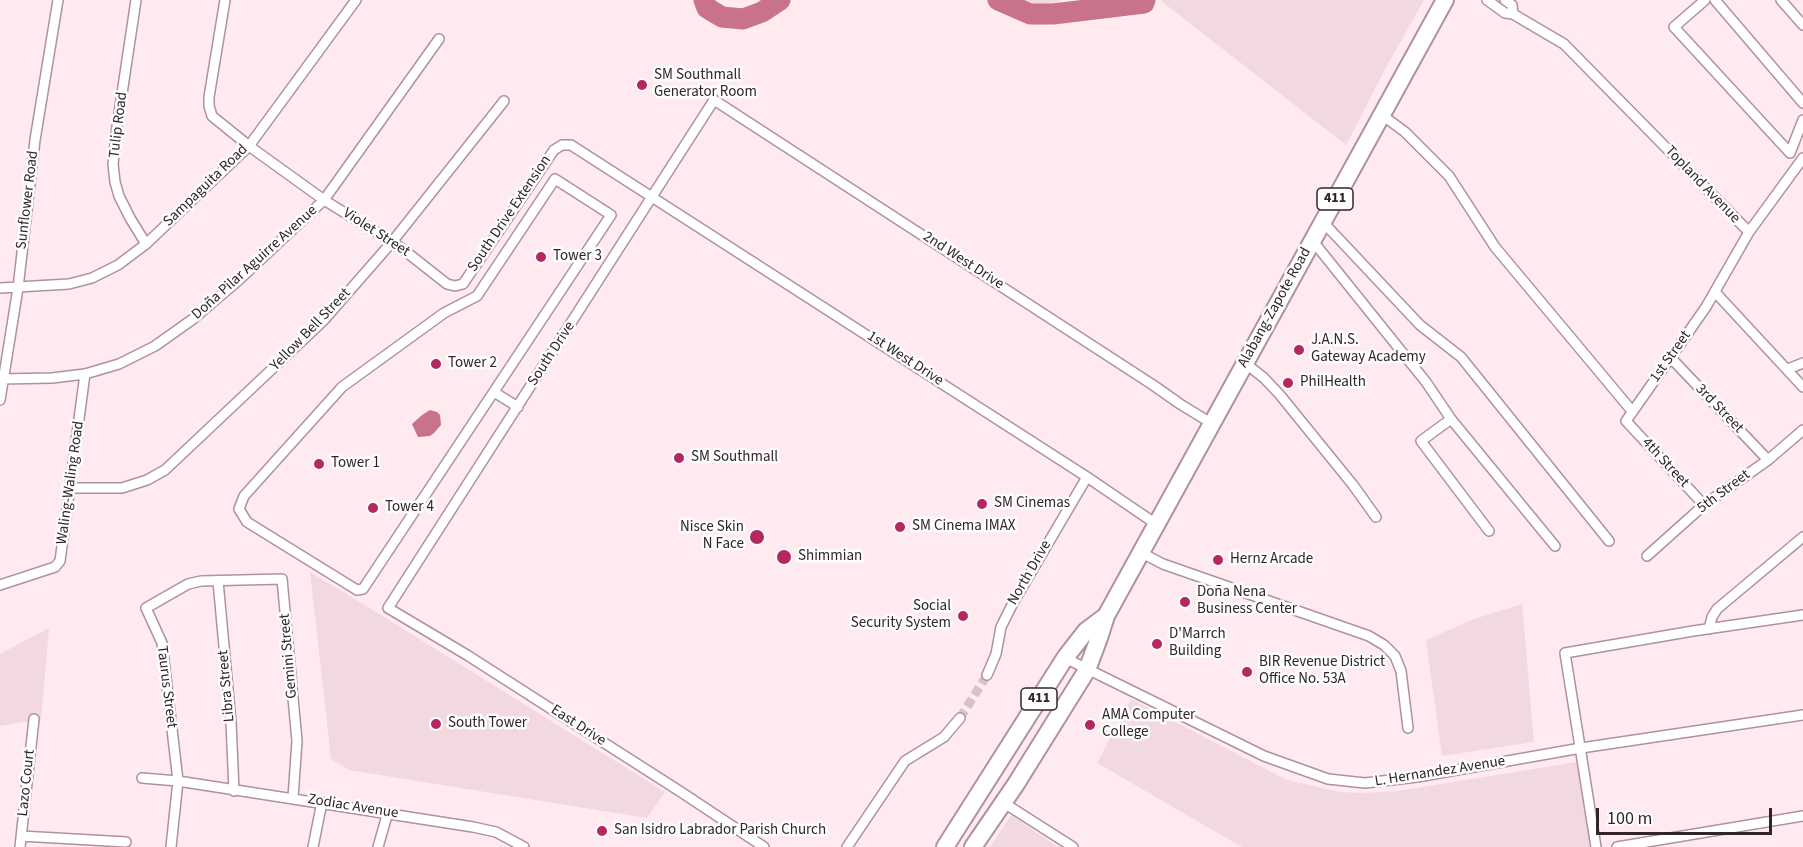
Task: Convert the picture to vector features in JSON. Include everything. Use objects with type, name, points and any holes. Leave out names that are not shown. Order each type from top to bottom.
[{"type":"highway","name":"Alabang-Zapote Road","points":[[973,847],[1004,803],[1087,670],[1106,616],[1140,552],[1445,0]]},
{"type":"highway","name":"Alabang-Zapote Road","points":[[945,847],[1065,658],[1086,631],[1106,616]]},
{"type":"street","name":"Sunflower Road","points":[[0,400],[18,288],[35,140],[58,0]]},
{"type":"street","name":"Tulip Road","points":[[136,0],[117,127],[114,164],[119,196],[146,244]]},
{"type":"street","name":"Violet Street","points":[[225,0],[209,97],[212,116],[249,146],[324,200],[392,242],[447,284],[455,286],[463,284]]},
{"type":"street","name":"Sampaguita Road","points":[[0,288],[69,284],[92,278],[118,265],[146,244],[249,146],[356,0]]},
{"type":"street","name":"Topland Avenue","points":[[1487,0],[1504,13],[1512,14],[1564,44],[1749,232],[1715,292]]},
{"type":"street","points":[[1505,0],[1512,5],[1512,14]]},
{"type":"street","points":[[1705,0],[1674,27],[1790,153],[1803,120]]},
{"type":"street","points":[[1715,0],[1803,103]]},
{"type":"street","points":[[1781,0],[1803,25]]},
{"type":"street","name":"Doña Pilar Aguirre Avenue","points":[[2,378],[52,378],[85,374],[119,364],[155,346],[193,318],[240,279],[324,200],[439,39]]},
{"type":"street","name":"South Drive","points":[[388,608],[714,100]]},
{"type":"street","name":"2nd West Drive","points":[[714,100],[1211,423]]},
{"type":"street","name":"Yellow Bell Street","points":[[71,488],[122,488],[147,480],[165,470],[323,321],[392,242],[504,101]]},
{"type":"street","points":[[1382,116],[1405,132],[1449,176],[1496,247],[1632,411]]},
{"type":"street","name":"South Drive Extension","points":[[463,284],[554,150],[562,145],[571,145],[653,196]]},
{"type":"street","points":[[1749,232],[1803,158]]},
{"type":"street","points":[[555,179],[611,215],[494,392],[363,589],[357,590],[247,522],[239,509],[244,496],[342,387],[444,313],[477,296],[555,179]]},
{"type":"street","name":"1st West Drive","points":[[653,196],[1156,524]]},
{"type":"street","points":[[1322,221],[1420,325],[1461,357],[1609,541]]},
{"type":"street","points":[[1312,240],[1426,382],[1450,419],[1555,546]]},
{"type":"street","points":[[1715,292],[1803,387]]},
{"type":"street","name":"1st Street","points":[[1626,421],[1715,292]]},
{"type":"street","name":"3rd Street","points":[[1671,358],[1768,460]]},
{"type":"street","points":[[1245,363],[1271,385],[1348,478],[1376,517]]},
{"type":"street","points":[[1788,369],[1803,363]]},
{"type":"street","name":"Waling-Waling Road","points":[[0,585],[55,567],[60,561],[85,374]]},
{"type":"street","points":[[494,392],[518,407]]},
{"type":"street","points":[[1450,419],[1421,441],[1489,531]]},
{"type":"street","name":"4th Street","points":[[1626,421],[1704,505]]},
{"type":"street","name":"5th Street","points":[[1647,556],[1704,505],[1768,460],[1803,430]]},
{"type":"street","name":"North Drive","points":[[987,675],[996,654],[1001,627],[1013,603],[1087,477]]},
{"type":"street","points":[[1709,629],[1713,614],[1721,605],[1803,537]]},
{"type":"street","points":[[1140,552],[1162,564],[1369,636],[1384,645],[1395,656],[1401,671],[1408,728]]},
{"type":"street","name":"Gemini Street","points":[[218,581],[282,579],[297,741],[293,798]]},
{"type":"street","name":"Taurus Street","points":[[171,846],[178,781],[162,643],[146,608],[188,584],[218,581]]},
{"type":"street","name":"Libra Street","points":[[218,581],[231,722],[234,791]]},
{"type":"street","name":"East Drive","points":[[388,608],[487,668],[764,847]]},
{"type":"street","points":[[1596,847],[1565,653],[1803,615]]},
{"type":"street","name":"L. Hernandez Avenue","points":[[1065,658],[1264,756],[1328,779],[1365,783],[1417,777],[1581,748],[1803,715]]},
{"type":"street","points":[[847,847],[905,761],[944,737],[960,718]]},
{"type":"street","name":"Lazo Court","points":[[20,847],[34,719]]},
{"type":"street","name":"Zodiac Avenue","points":[[142,778],[178,781],[473,826],[496,832],[524,847]]},
{"type":"street","points":[[313,847],[322,802]]},
{"type":"street","points":[[1004,803],[1073,847]]},
{"type":"street","points":[[378,847],[388,812]]},
{"type":"street","points":[[1617,847],[1803,816]]},
{"type":"street","points":[[21,836],[126,842]]},
{"type":"street","points":[[171,846],[182,847]]},
{"type":"shaded area","points":[[1024,0],[1061,0],[1046,10]]},
{"type":"shaded area","points":[[1160,0],[1424,0],[1346,145]]},
{"type":"shaded area","points":[[430,410],[440,415],[441,425],[430,436],[418,437],[412,424]]},
{"type":"shaded area","name":"South Tower","points":[[310,572],[665,792],[647,818],[349,770],[331,759]]},
{"type":"shaded area","points":[[1522,604],[1534,742],[1442,756],[1426,640],[1474,619]]},
{"type":"shaded area","points":[[49,628],[41,719],[0,726],[0,654]]},
{"type":"shaded area","points":[[1131,699],[1287,780],[1340,792],[1398,791],[1577,762],[1591,847],[1242,847],[1097,763]]},
{"type":"shaded area","points":[[1011,815],[1058,847],[990,847]]},
{"type":"waterway","points":[[704,0],[707,8],[722,17],[743,19],[762,12],[780,0]]},
{"type":"waterway","points":[[998,0],[1030,14],[1053,14],[1144,3],[1145,0]]},
{"type":"tunnel","points":[[960,718],[987,675]]},
{"type":"place","name":"SM Southmall Generator Room","points":[[642,85]]},
{"type":"place","name":"Tower 3","points":[[541,257]]},
{"type":"place","name":"J.A.N.S. Gateway Academy","points":[[1299,350]]},
{"type":"place","name":"Tower 2","points":[[436,364]]},
{"type":"place","name":"PhilHealth","points":[[1288,383]]},
{"type":"place","name":"SM Southmall","points":[[679,458]]},
{"type":"place","name":"Tower 1","points":[[319,464]]},
{"type":"place","name":"SM Cinemas","points":[[982,504]]},
{"type":"place","name":"Tower 4","points":[[373,508]]},
{"type":"place","name":"SM Cinema IMAX","points":[[900,527]]},
{"type":"place","name":"Nisce Skin N Face","points":[[757,537]]},
{"type":"place","name":"Shimmian","points":[[784,557]]},
{"type":"place","name":"Hernz Arcade","points":[[1218,560]]},
{"type":"place","name":"Doña Nena Business Center","points":[[1185,602]]},
{"type":"place","name":"Social Security System","points":[[963,616]]},
{"type":"place","name":"D'Marrch Building","points":[[1157,644]]},
{"type":"place","name":"BIR Revenue District Office No. 53A","points":[[1247,672]]},
{"type":"place","name":"South Tower","points":[[436,724]]},
{"type":"place","name":"AMA Computer College","points":[[1090,725]]},
{"type":"place","name":"San Isidro Labrador Parish Church","points":[[602,831]]}]
